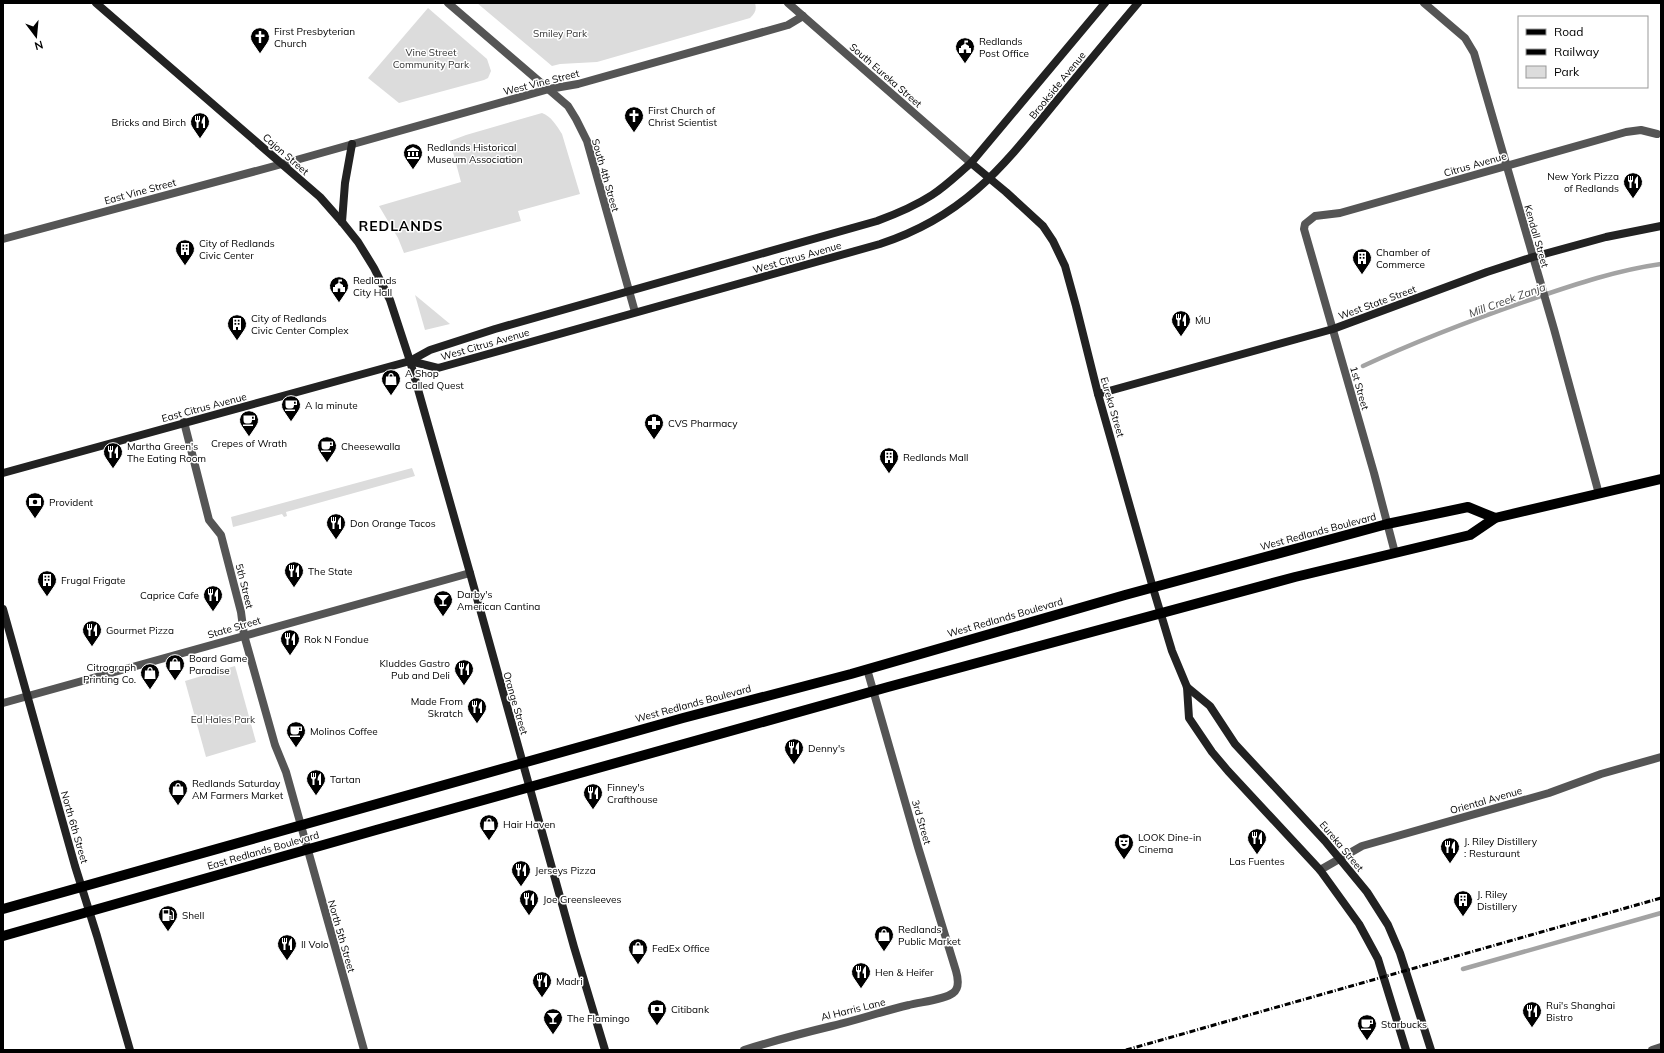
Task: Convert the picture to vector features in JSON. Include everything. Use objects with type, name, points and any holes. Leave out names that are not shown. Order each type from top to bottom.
[{"type":"main road","name":"Cajon Street","points":[[96,3],[320,197],[342,222],[358,242],[374,268],[390,300],[410,361]]},
{"type":"main road","name":"Brookside Avenue","points":[[971,163],[1105,3]]},
{"type":"main road","name":"Brookside Avenue","points":[[990,178],[1009,159],[1138,3]]},
{"type":"main road","points":[[342,222],[352,144]]},
{"type":"main road","name":"Eureka Street","points":[[971,163],[990,178],[1043,226],[1053,241],[1065,266],[1098,394],[1153,588],[1172,651],[1187,687],[1189,718],[1212,752],[1228,771],[1320,870],[1359,924],[1378,959],[1406,1050]]},
{"type":"main road","name":"West Citrus Avenue","points":[[410,361],[430,350],[629,290],[877,221],[906,210],[932,196],[971,163]]},
{"type":"main road","name":"West Citrus Avenue","points":[[410,361],[438,368],[900,238],[926,226],[949,212],[990,178]]},
{"type":"main road","name":"West State Street","points":[[1098,394],[1333,329],[1487,272],[1533,258],[1606,237],[1661,226]]},
{"type":"main road","name":"East Citrus Avenue","points":[[3,473],[410,361]]},
{"type":"main road","name":"Orange Street","points":[[410,361],[529,787],[605,1050]]},
{"type":"main road","points":[[529,787],[1295,577],[1470,535],[1495,518],[1661,479]]},
{"type":"main road","name":"West Redlands Boulevard","points":[[523,764],[683,718],[1387,524],[1468,507],[1495,518]]},
{"type":"main road","name":"North 6th Street","points":[[3,609],[130,1050]]},
{"type":"main road","name":"Eureka Street","points":[[1187,687],[1210,706],[1235,744],[1340,859],[1366,892],[1388,925],[1407,970],[1431,1050]]},
{"type":"main road","name":"East Redlands Boulevard","points":[[3,909],[523,764]]},
{"type":"main road","name":"East Redlands Boulevard","points":[[3,936],[529,787]]},
{"type":"street","name":"South 4th Street","points":[[448,3],[568,106],[576,119],[587,141],[635,312]]},
{"type":"street","name":"South Eureka Street","points":[[788,3],[971,163]]},
{"type":"street","name":"Kendall Street","points":[[1424,3],[1465,38],[1474,53],[1548,308],[1599,494]]},
{"type":"street","name":"West Vine Street","points":[[282,164],[549,89],[592,80],[788,25],[804,16]]},
{"type":"street","name":"Citrus Avenue","points":[[1304,229],[1305,224],[1315,216],[1340,213],[1626,132],[1641,130],[1657,134]]},
{"type":"street","name":"East Vine Street","points":[[3,239],[282,164]]},
{"type":"street","name":"1st Street","points":[[1304,229],[1395,553]]},
{"type":"street","name":"5th Street","points":[[184,422],[209,520],[221,535],[242,612],[244,635],[275,745],[286,772],[300,827]]},
{"type":"street","name":"State Street","points":[[3,703],[470,573]]},
{"type":"street","name":"3rd Street","points":[[867,668],[959,980]]},
{"type":"street","name":"Oriental Avenue","points":[[1320,870],[1362,846],[1549,793],[1601,774],[1661,757]]},
{"type":"street","name":"North 5th Street","points":[[300,827],[364,1050]]},
{"type":"street","name":"Al Harris Lane","points":[[744,1050],[817,1029],[832,1027],[952,994],[956,990],[959,980]]},
{"type":"street","points":[[1652,1050],[1661,1047]]},
{"type":"green space","name":"Smiley Park","points":[[477,3],[755,3],[756,10],[750,18],[597,62],[560,64],[552,66]]},
{"type":"green space","name":"Vine Street Community Park","points":[[428,8],[487,59],[491,71],[488,78],[484,80],[399,103],[368,78]]},
{"type":"green space","points":[[542,113],[551,119],[562,134],[580,194],[518,211],[521,221],[404,253],[398,238],[379,206],[461,182],[450,141]]},
{"type":"green space","points":[[415,295],[450,324],[425,330]]},
{"type":"green space","points":[[412,468],[415,476],[286,512],[287,516],[284,517],[282,514],[233,527],[231,517]]},
{"type":"green space","name":"Ed Hales Park","points":[[235,666],[256,742],[206,757],[185,681]]},
{"type":"waterway","name":"Mill Creek Zanja","points":[[1363,366],[1405,347],[1535,298],[1613,274],[1661,264]]},
{"type":"waterway","points":[[1463,969],[1661,913]]},
{"type":"railway","points":[[1126,1050],[1661,898]]},
{"type":"place","name":"First Presbyterian Church","points":[[260,54]]},
{"type":"place","name":"Redlands Post Office","points":[[965,64]]},
{"type":"place","name":"First Church of Christ Scientist","points":[[634,133]]},
{"type":"place","name":"Bricks and Birch","points":[[200,139]]},
{"type":"place","name":"Redlands Historical Museum Association","points":[[413,170]]},
{"type":"place","name":"New York Pizza of Redlands","points":[[1633,199]]},
{"type":"place","name":"City of Redlands Civic Center","points":[[185,266]]},
{"type":"place","name":"Chamber of Commerce","points":[[1362,275]]},
{"type":"place","name":"Redlands City Hall","points":[[339,303]]},
{"type":"place","name":"ḾU","points":[[1181,337]]},
{"type":"place","name":"City of Redlands Civic Center Complex","points":[[237,341]]},
{"type":"place","name":"A Shop Called Quest","points":[[391,396]]},
{"type":"place","name":"A la minute","points":[[291,422]]},
{"type":"place","name":"Crepes of Wrath","points":[[249,437]]},
{"type":"place","name":"CVS Pharmacy","points":[[654,440]]},
{"type":"place","name":"Cheesewalla","points":[[327,463]]},
{"type":"place","name":"Martha Green's The Eating Room","points":[[113,469]]},
{"type":"place","name":"Redlands Mall","points":[[889,474]]},
{"type":"place","name":"Provident","points":[[35,519]]},
{"type":"place","name":"Don Orange Tacos","points":[[336,540]]},
{"type":"place","name":"The State","points":[[294,588]]},
{"type":"place","name":"Frugal Frigate","points":[[47,597]]},
{"type":"place","name":"Caprice Cafe","points":[[213,612]]},
{"type":"place","name":"Darby's American Cantina","points":[[443,617]]},
{"type":"place","name":"Gourmet Pizza","points":[[92,647]]},
{"type":"place","name":"Rok N Fondue","points":[[290,656]]},
{"type":"place","name":"Board Game Paradise","points":[[175,681]]},
{"type":"place","name":"Kluddes Gastro Pub and Deli","points":[[464,686]]},
{"type":"place","name":"Citrograph Printing Co.","points":[[150,690]]},
{"type":"place","name":"Made From Skratch","points":[[477,724]]},
{"type":"place","name":"Molinos Coffee","points":[[296,748]]},
{"type":"place","name":"Denny's","points":[[794,765]]},
{"type":"place","name":"Tartan","points":[[316,796]]},
{"type":"place","name":"Redlands Saturday AM Farmers Market","points":[[178,806]]},
{"type":"place","name":"Finney's Crafthouse","points":[[593,810]]},
{"type":"place","name":"Hair Haven","points":[[489,841]]},
{"type":"place","name":"Las Fuentes","points":[[1257,855]]},
{"type":"place","name":"LOOK Dine-in Cinema","points":[[1124,860]]},
{"type":"place","name":"J. Riley Distillery : Resturaunt","points":[[1450,864]]},
{"type":"place","name":"Jerseys Pizza","points":[[521,887]]},
{"type":"place","name":"Joe Greensleeves","points":[[529,916]]},
{"type":"place","name":"J. Riley Distillery","points":[[1463,917]]},
{"type":"place","name":"Shell","points":[[168,932]]},
{"type":"place","name":"Redlands Public Market","points":[[884,952]]},
{"type":"place","name":"Il Volo","points":[[287,961]]},
{"type":"place","name":"FedEx Office","points":[[638,965]]},
{"type":"place","name":"Hen & Heifer","points":[[861,989]]},
{"type":"place","name":"Madri","points":[[542,998]]},
{"type":"place","name":"Citibank","points":[[657,1026]]},
{"type":"place","name":"Rui's Shanghai Bistro","points":[[1532,1028]]},
{"type":"place","name":"The Flamingo","points":[[553,1035]]},
{"type":"place","name":"Starbucks","points":[[1367,1041]]},
{"type":"district","name":"REDLANDS","points":[[401,226]]}]
